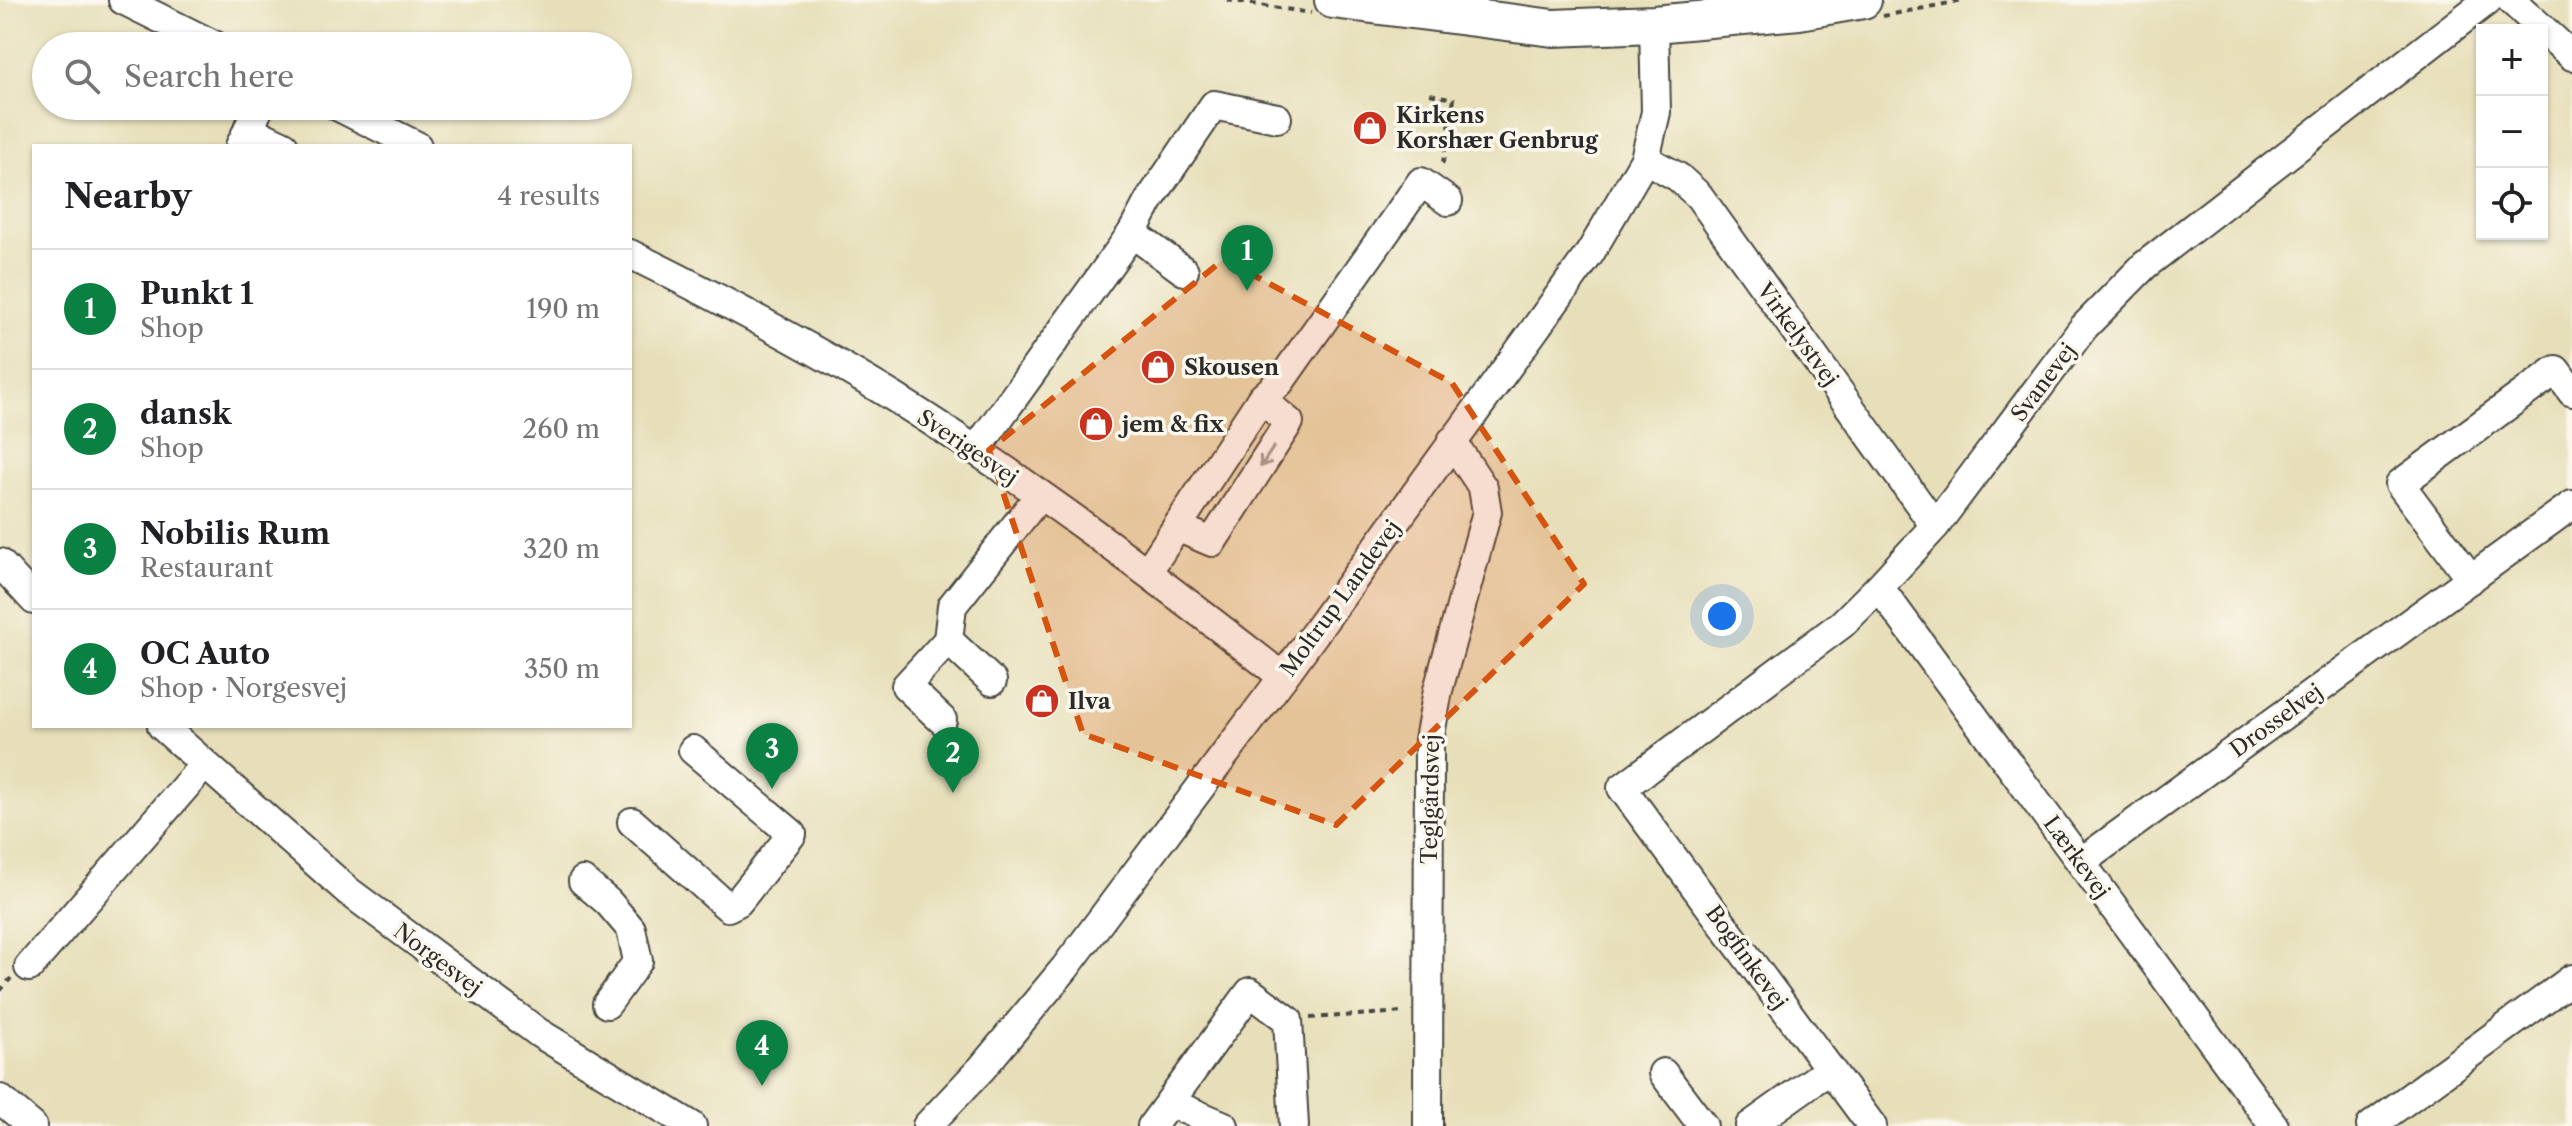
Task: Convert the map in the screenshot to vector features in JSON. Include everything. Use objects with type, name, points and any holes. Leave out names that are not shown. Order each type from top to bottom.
[{"type":"main road","points":[[1333,0],[1553,28],[1649,8],[1799,11],[1863,0]]},
{"type":"main road","points":[[1649,8],[1675,12],[1735,0]]},
{"type":"street","points":[[123,0],[188,32]]},
{"type":"street","name":"Svanevej","points":[[1622,788],[1842,624],[1879,587],[1935,526],[2084,327],[2145,265],[2488,0]]},
{"type":"street","points":[[2511,0],[2572,56]]},
{"type":"street","name":"Moltrup Landevej","points":[[927,1126],[982,1068],[1065,968],[1283,677],[1590,253],[1645,159],[1656,112],[1649,8]]},
{"type":"street","points":[[976,450],[1132,233],[1149,201],[1214,105],[1277,118]]},
{"type":"street","points":[[365,120],[413,144]]},
{"type":"street","points":[[249,127],[280,144]]},
{"type":"street","name":"Virkelystvej","points":[[1645,159],[1678,177],[1699,196],[1935,526]]},
{"type":"street","points":[[1148,571],[1261,399],[1280,382],[1421,182],[1448,201]]},
{"type":"street","points":[[1132,233],[1184,271]]},
{"type":"street","name":"Sverigesvej","points":[[632,255],[807,345],[976,450],[1148,571],[1283,677]]},
{"type":"street","points":[[2471,579],[2400,484],[2556,370],[2572,392]]},
{"type":"street","name":"Teglgårdsvej","points":[[1428,1126],[1429,740],[1438,690],[1487,512],[1483,488],[1452,441]]},
{"type":"street","points":[[942,720],[906,686],[948,640],[952,606],[1040,495]]},
{"type":"street","name":"Drosselvej","points":[[2081,862],[2572,505]]},
{"type":"street","points":[[0,563],[32,598]]},
{"type":"street","name":"Lærkevej","points":[[1879,587],[2274,1126]]},
{"type":"street","points":[[948,640],[992,681]]},
{"type":"street","name":"Norgesvej","points":[[172,729],[204,765],[348,891],[539,1033],[692,1126]]},
{"type":"street","points":[[632,822],[728,907],[738,902],[792,834],[693,750]]},
{"type":"street","points":[[29,967],[204,765]]},
{"type":"street","name":"Bogfinkevej","points":[[1622,788],[1872,1126]]},
{"type":"street","points":[[583,881],[608,902],[631,929],[638,961],[607,1004]]},
{"type":"street","points":[[2379,1124],[2572,979]]},
{"type":"street","points":[[1152,1126],[1250,992],[1288,1020],[1294,1126]]},
{"type":"street","points":[[1750,1126],[1830,1069]]},
{"type":"street","points":[[1663,1073],[1703,1126]]},
{"type":"street","points":[[0,1099],[32,1126]]},
{"type":"street","points":[[1170,1103],[1224,1126]]},
{"type":"path","points":[[1421,182],[1443,162],[1454,99],[1430,94]]},
{"type":"path","points":[[1288,1020],[1428,1010]]},
{"type":"highlighted area","points":[[1224,259],[1452,383],[1584,584],[1336,825],[1083,734],[989,450]]},
{"type":"place","name":"Kirkens Korshær Genbrug","points":[[1370,128]]},
{"type":"place","name":"Punkt 1","points":[[1247,291]]},
{"type":"place","name":"Skousen","points":[[1158,367]]},
{"type":"place","name":"jem & fix","points":[[1096,424]]},
{"type":"place","name":"Ilva","points":[[1042,701]]},
{"type":"place","name":"Nobilis Rum","points":[[772,789]]},
{"type":"place","name":"dansk","points":[[953,793]]},
{"type":"place","name":"OC Auto","points":[[762,1086]]}]
